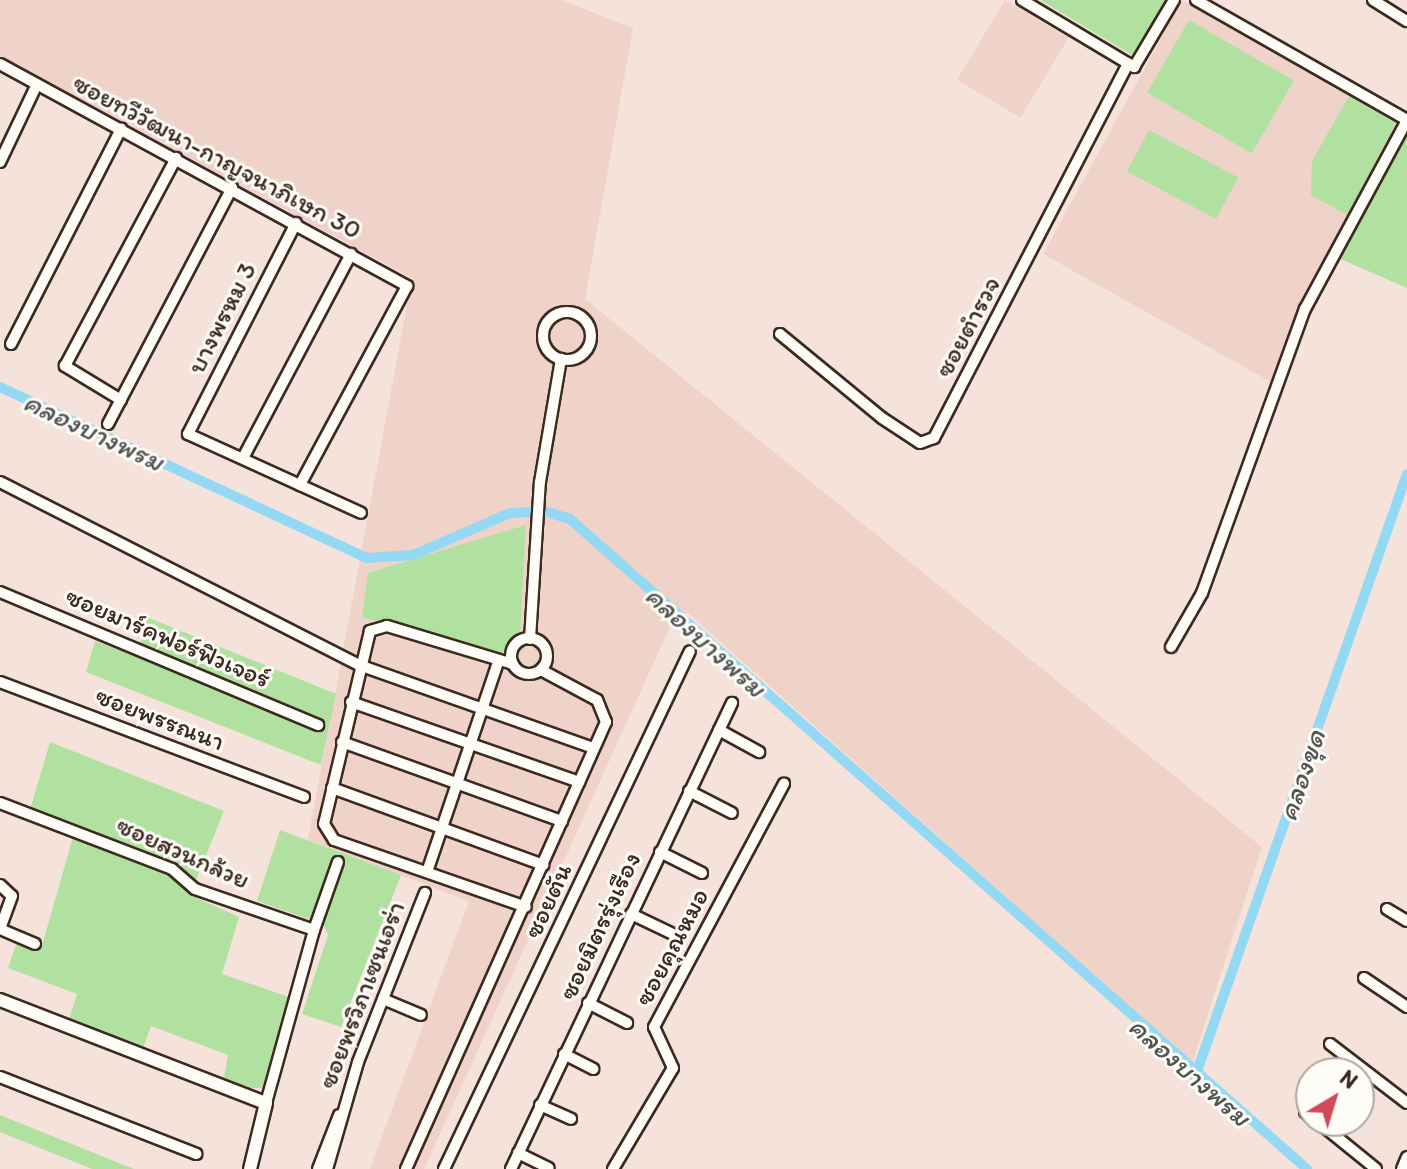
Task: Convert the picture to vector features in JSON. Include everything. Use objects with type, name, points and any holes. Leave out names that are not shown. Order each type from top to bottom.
[{"type":"street","points":[[1022,0],[1134,67],[1174,0]]},
{"type":"street","points":[[1171,647],[1202,593],[1305,309],[1407,120],[1196,0]]},
{"type":"street","points":[[1373,0],[1407,21]]},
{"type":"street","name":"ซอยตำรวจ","points":[[780,334],[882,418],[920,443],[934,438],[1128,63]]},
{"type":"street","name":"ซอยทวีวัฒนา-กาญจนาภิเษก 30","points":[[0,64],[404,282],[406,292],[300,485]]},
{"type":"street","points":[[0,162],[37,84]]},
{"type":"street","points":[[11,344],[121,129]]},
{"type":"street","points":[[121,400],[65,366],[176,158]]},
{"type":"street","points":[[108,424],[232,188]]},
{"type":"street","name":"บางพรหม 3","points":[[243,458],[188,434],[296,223]]},
{"type":"street","points":[[351,254],[243,458],[361,513]]},
{"type":"street","points":[[575,312],[587,322],[591,343],[581,356],[561,359],[547,349],[543,330],[558,313],[575,312]]},
{"type":"street","points":[[530,639],[540,482],[561,359]]},
{"type":"street","points":[[0,482],[359,665],[594,748]]},
{"type":"street","name":"ซอยมาร์คฟอร์ฟิวเจอร์","points":[[0,592],[318,725]]},
{"type":"street","points":[[406,1169],[526,907],[607,718],[602,705],[541,670],[526,674],[513,664],[497,665],[384,626],[366,638],[324,824],[332,838],[526,907]]},
{"type":"street","points":[[513,664],[514,647],[530,639]]},
{"type":"street","points":[[530,639],[546,652],[541,670]]},
{"type":"street","name":"ซอยตัน","points":[[444,1169],[690,651]]},
{"type":"street","points":[[427,872],[497,665]]},
{"type":"street","name":"ซอยพรรณนา","points":[[0,682],[304,797]]},
{"type":"street","points":[[351,702],[579,782]]},
{"type":"street","name":"ซอยมิตรรุ่งเรือง","points":[[511,1169],[732,703]]},
{"type":"street","points":[[719,730],[759,752]]},
{"type":"street","points":[[342,742],[562,821]]},
{"type":"street","name":"ซอยคุณหมอ","points":[[613,1169],[673,1068],[654,1027],[784,784]]},
{"type":"street","points":[[332,788],[543,865]]},
{"type":"street","points":[[689,791],[732,813]]},
{"type":"street","name":"ซอยสวนกล้วย","points":[[0,803],[172,869],[195,889],[314,930]]},
{"type":"street","points":[[660,852],[702,873]]},
{"type":"street","points":[[250,1169],[314,930],[338,862]]},
{"type":"street","points":[[0,885],[12,896],[0,929],[35,944]]},
{"type":"street","name":"ซอยพรวิภาเซนเอร่า","points":[[318,1169],[425,893]]},
{"type":"street","points":[[1387,909],[1407,921]]},
{"type":"street","points":[[631,914],[675,935]]},
{"type":"street","points":[[1364,978],[1407,1007]]},
{"type":"street","points":[[383,999],[421,1015]]},
{"type":"street","points":[[0,1000],[266,1103]]},
{"type":"street","points":[[588,1003],[627,1023]]},
{"type":"street","points":[[1330,1044],[1407,1103]]},
{"type":"street","points":[[564,1054],[593,1069]]},
{"type":"street","points":[[0,1077],[196,1154]]},
{"type":"street","points":[[540,1105],[571,1119]]},
{"type":"street","name":"ซอยพรวิภาเซนเอร่า","points":[[327,1169],[340,1113]]},
{"type":"street","points":[[1337,1137],[1376,1169]]},
{"type":"street","points":[[518,1153],[549,1168]]},
{"type":"street","points":[[1402,1169],[1407,1157]]},
{"type":"shaded area","points":[[0,0],[561,0],[633,28],[585,299],[1262,847],[1192,1063],[687,612],[670,627],[424,1169],[370,1169],[469,901],[308,840],[412,278],[0,56]]},
{"type":"shaded area","points":[[1005,0],[1068,38],[1021,118],[957,80]]},
{"type":"shaded area","points":[[1182,0],[1396,123],[1301,302],[1271,382],[1043,254]]},
{"type":"green space","points":[[1040,0],[1167,0],[1132,55]]},
{"type":"green space","points":[[1189,20],[1294,80],[1252,153],[1147,93]]},
{"type":"green space","points":[[1349,96],[1396,123],[1347,215],[1311,195],[1312,161]]},
{"type":"green space","points":[[1149,130],[1238,177],[1216,219],[1127,171]]},
{"type":"green space","points":[[1407,130],[1407,288],[1336,257]]},
{"type":"green space","points":[[526,525],[520,633],[501,654],[362,617],[368,573]]},
{"type":"green space","points":[[147,617],[336,694],[321,765],[86,672],[95,641],[137,657]]},
{"type":"green space","points":[[50,742],[224,811],[190,895],[239,917],[222,974],[289,997],[262,1088],[242,1088],[224,1077],[228,1055],[151,1026],[143,1048],[69,1019],[77,994],[8,968],[17,942],[41,949],[73,837],[27,820]]},
{"type":"green space","points":[[280,830],[401,875],[341,1027],[302,1014],[328,935],[323,924],[257,901]]},
{"type":"green space","points":[[0,1115],[134,1169],[92,1169],[0,1132]]},
{"type":"waterway","name":"คลองบางพรม","points":[[0,387],[366,558],[413,555],[510,513],[544,511],[570,519],[1307,1169]]},
{"type":"waterway","name":"คลองขุด","points":[[1195,1077],[1407,474]]}]
